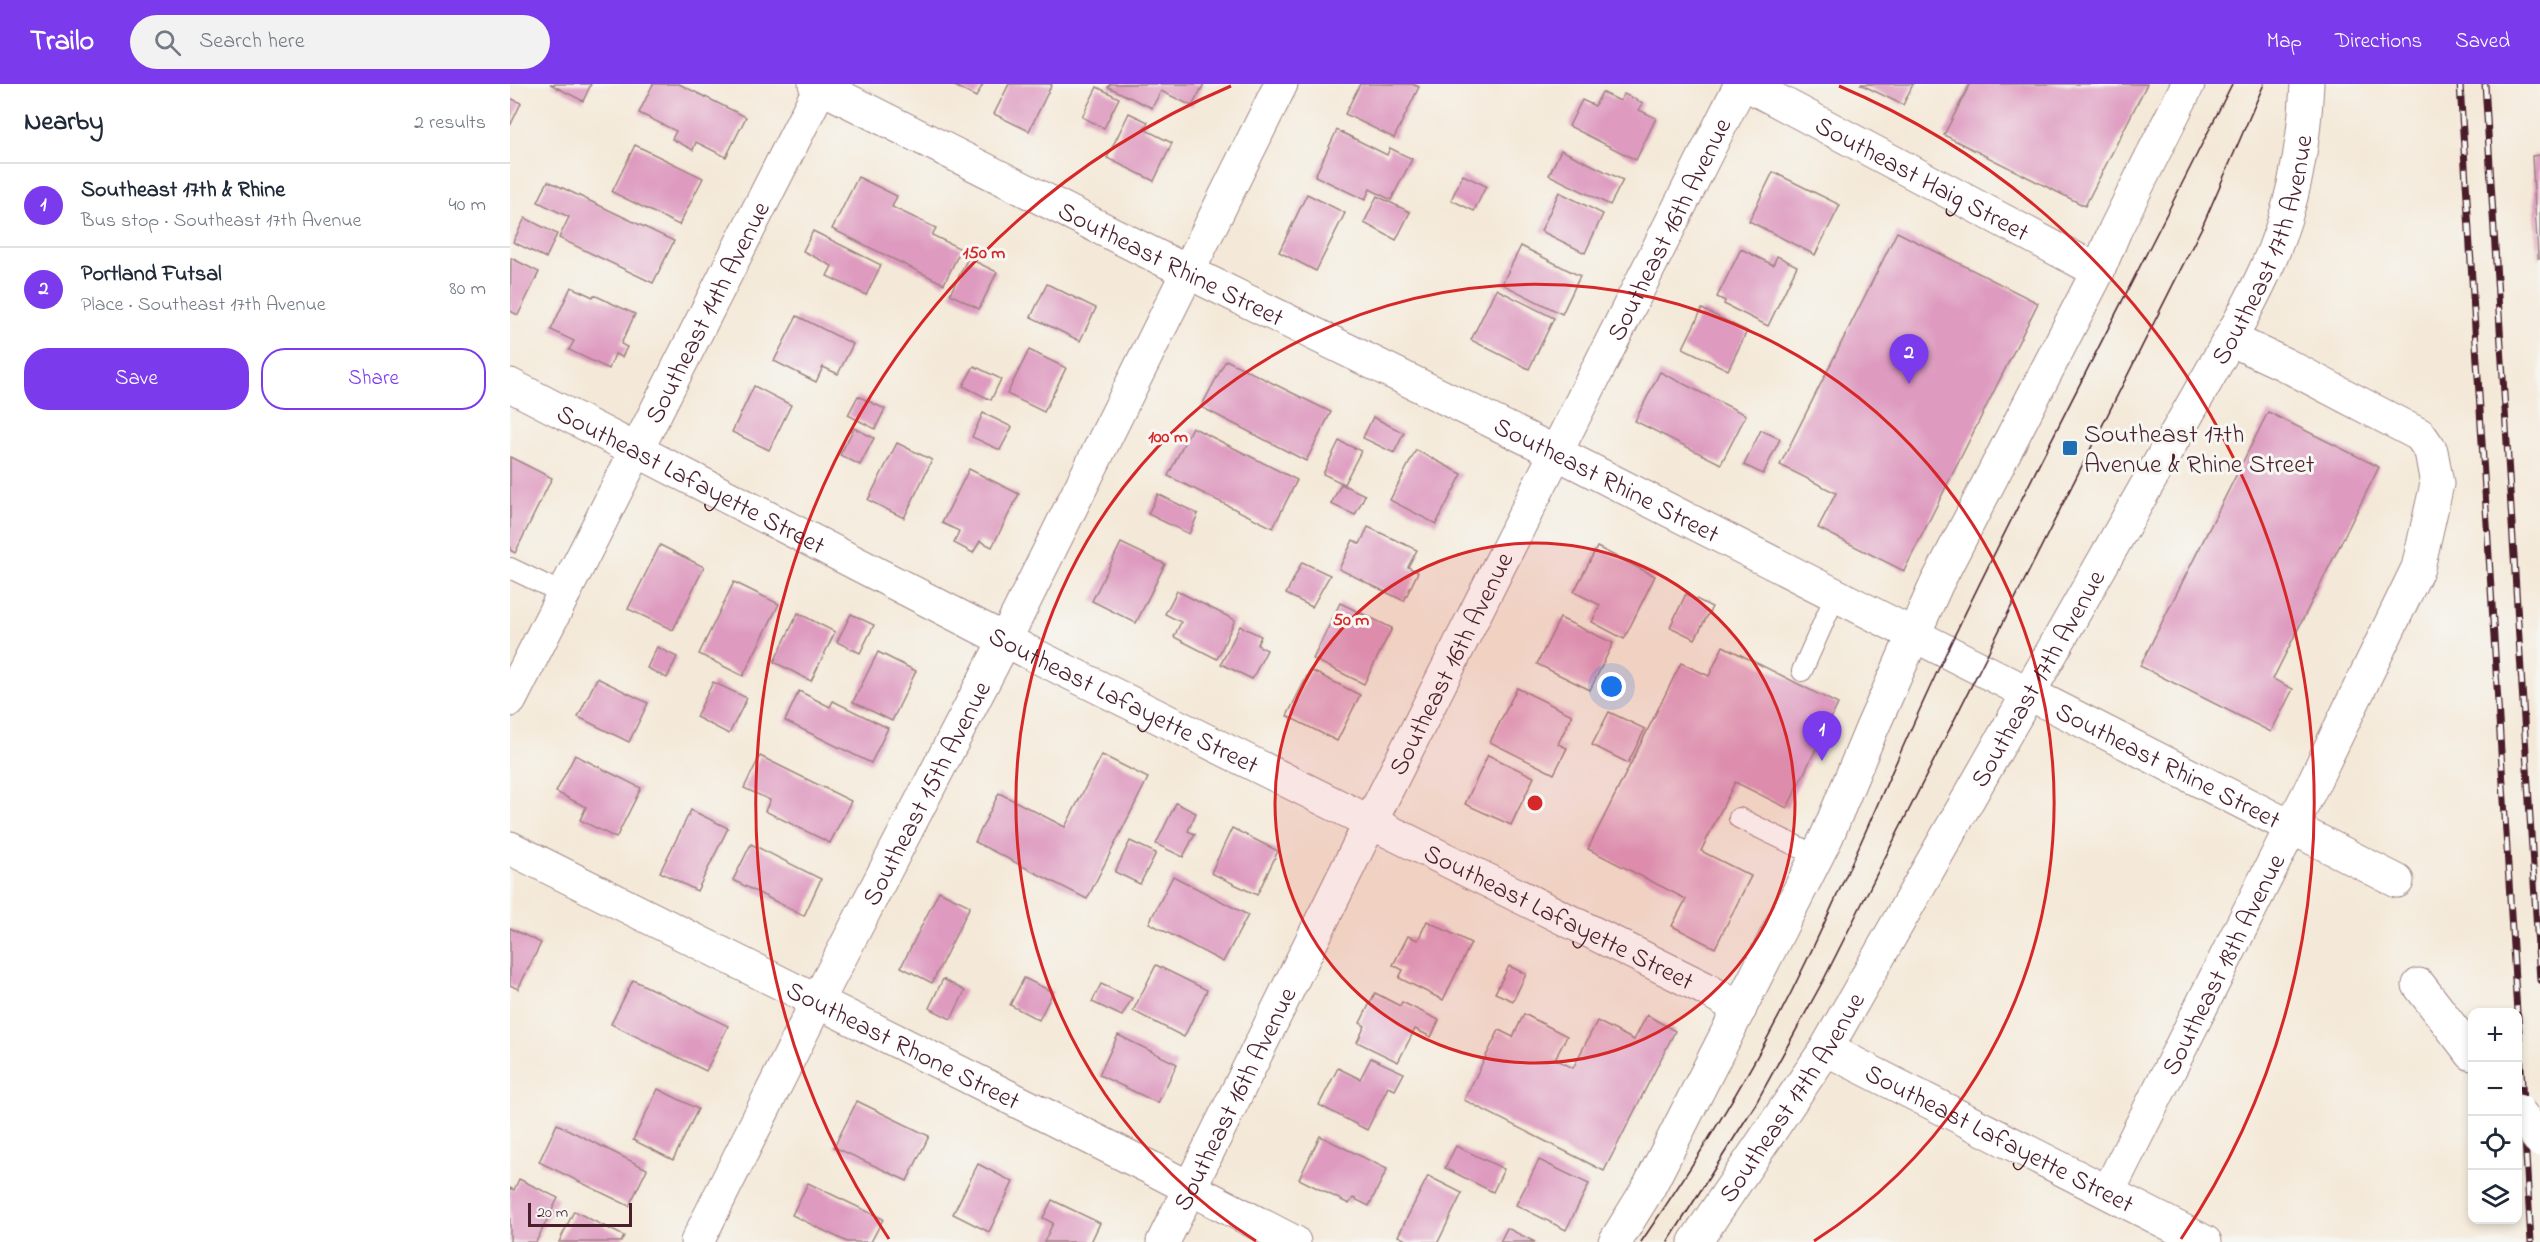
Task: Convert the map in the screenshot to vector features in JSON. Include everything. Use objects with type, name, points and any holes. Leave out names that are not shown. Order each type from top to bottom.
[{"type":"street","name":"Southeast 15th Avenue","points":[[697,1242],[817,1002],[1005,640],[1281,84]]},
{"type":"street","name":"Southeast 16th Avenue","points":[[1163,1242],[1370,822],[1741,84]]},
{"type":"street","name":"Southeast Haig Street","points":[[1746,84],[2098,271]]},
{"type":"street","points":[[1615,1242],[1649,1187],[1817,856],[1936,585],[2098,271],[2115,230],[2188,84]]},
{"type":"street","name":"Southeast 17th Avenue","points":[[1695,1242],[1826,1049],[2230,339],[2265,271],[2292,196],[2303,138],[2307,84]]},
{"type":"street","name":"Southeast Rhine Street","points":[[819,85],[1188,272],[1555,452],[1914,633],[2397,881]]},
{"type":"street","name":"Southeast 14th Avenue","points":[[510,700],[819,85]]},
{"type":"street","name":"Southeast 18th Avenue","points":[[2108,1192],[2291,828],[2418,568],[2437,484],[2431,451],[2420,435],[2284,363],[2230,339]]},
{"type":"street","name":"Southeast Lafayette Street","points":[[510,385],[1005,640],[1704,988],[1740,1009]]},
{"type":"street","name":"Southeast Rhone Street","points":[[510,848],[1294,1242]]},
{"type":"street","points":[[2420,985],[2468,1049]]},
{"type":"street","name":"Southeast Lafayette Street","points":[[1826,1049],[2205,1242]]},
{"type":"street","points":[[2521,1116],[2540,1140]]},
{"type":"lane","points":[[510,568],[564,594]]},
{"type":"lane","points":[[1802,671],[1836,594]]},
{"type":"lane","points":[[1739,818],[1817,856]]},
{"type":"building","points":[[550,84],[591,84],[583,101]]},
{"type":"building","points":[[653,84],[679,84],[746,117],[726,157],[696,142],[693,150],[672,139],[676,131],[639,113]]},
{"type":"building","points":[[951,84],[983,84],[976,97]]},
{"type":"building","points":[[1009,84],[1052,84],[1029,131],[994,114]]},
{"type":"building","points":[[1110,84],[1204,84],[1192,106],[1161,91],[1152,108],[1108,87]]},
{"type":"building","points":[[1360,84],[1412,84],[1419,87],[1394,138],[1345,114]]},
{"type":"building","points":[[1860,84],[1913,84],[1903,105]]},
{"type":"building","points":[[1970,84],[2147,84],[2085,206],[1944,135]]},
{"type":"building","points":[[1097,87],[1119,98],[1104,128],[1082,117]]},
{"type":"building","points":[[1602,92],[1620,101],[1624,94],[1643,103],[1639,110],[1656,118],[1636,160],[1569,126],[1582,100],[1595,106]]},
{"type":"building","points":[[510,98],[521,103],[510,126]]},
{"type":"building","points":[[1129,113],[1148,122],[1144,129],[1172,143],[1154,181],[1107,158]]},
{"type":"building","points":[[1337,130],[1387,155],[1390,148],[1412,159],[1391,200],[1370,189],[1365,200],[1315,176]]},
{"type":"building","points":[[635,145],[703,178],[679,225],[612,192]]},
{"type":"building","points":[[1561,150],[1623,180],[1610,205],[1549,175]]},
{"type":"building","points":[[2540,155],[2540,258],[2538,258],[2532,156]]},
{"type":"building","points":[[1773,172],[1840,205],[1815,255],[1749,221]]},
{"type":"building","points":[[1463,175],[1486,186],[1474,211],[1451,200]]},
{"type":"building","points":[[858,177],[897,196],[892,207],[936,228],[932,235],[961,249],[944,284],[832,229]]},
{"type":"building","points":[[548,181],[674,241],[653,283],[559,238],[569,217],[538,202]]},
{"type":"building","points":[[1559,192],[1603,214],[1585,253],[1541,231]]},
{"type":"building","points":[[1307,194],[1345,213],[1316,271],[1279,252]]},
{"type":"building","points":[[1377,196],[1410,212],[1396,240],[1364,223]]},
{"type":"building","points":[[525,218],[557,234],[546,258],[513,242]]},
{"type":"building","points":[[813,231],[881,265],[866,295],[827,276],[832,266],[803,251]]},
{"type":"building","points":[[1897,232],[2038,303],[1904,571],[1818,528],[1836,493],[1780,465]]},
{"type":"building","points":[[1521,246],[1580,276],[1562,314],[1502,284]]},
{"type":"building","points":[[1741,249],[1773,265],[1777,256],[1797,266],[1768,326],[1724,304],[1725,301],[1717,297]]},
{"type":"building","points":[[511,258],[539,272],[518,315],[510,311]]},
{"type":"building","points":[[968,258],[997,272],[979,309],[950,294]]},
{"type":"building","points":[[1047,284],[1096,308],[1080,341],[1031,317]]},
{"type":"building","points":[[571,287],[635,314],[621,344],[627,347],[622,357],[615,354],[609,369],[569,350],[574,341],[551,330]]},
{"type":"building","points":[[1496,289],[1554,318],[1529,369],[1471,340]]},
{"type":"building","points":[[1702,309],[1747,331],[1728,370],[1683,348]]},
{"type":"building","points":[[797,316],[853,344],[838,374],[823,367],[816,382],[774,361]]},
{"type":"building","points":[[1029,350],[1066,368],[1044,412],[1007,394]]},
{"type":"building","points":[[1226,360],[1331,412],[1306,461],[1201,407]]},
{"type":"building","points":[[974,366],[1001,379],[991,400],[963,386]]},
{"type":"building","points":[[1660,372],[1746,415],[1721,464],[1635,421]]},
{"type":"building","points":[[754,386],[791,405],[769,450],[732,432]]},
{"type":"building","points":[[858,396],[885,409],[875,429],[848,415]]},
{"type":"building","points":[[2268,412],[2379,467],[2273,679],[2293,689],[2271,732],[2140,666]]},
{"type":"building","points":[[983,413],[1012,427],[1000,450],[972,437]]},
{"type":"building","points":[[1373,417],[1404,433],[1394,453],[1363,438]]},
{"type":"building","points":[[1192,427],[1297,480],[1273,528],[1168,476]]},
{"type":"building","points":[[854,428],[874,438],[860,465],[840,455]]},
{"type":"building","points":[[1761,430],[1780,439],[1763,474],[1744,465]]},
{"type":"building","points":[[1339,441],[1361,451],[1344,484],[1323,474]]},
{"type":"building","points":[[897,443],[932,460],[904,518],[868,500]]},
{"type":"building","points":[[1416,450],[1462,474],[1436,524],[1390,500]]},
{"type":"building","points":[[510,457],[552,478],[515,553],[510,550]]},
{"type":"building","points":[[969,469],[1019,494],[992,547],[980,541],[973,553],[954,543],[959,531],[942,523]]},
{"type":"building","points":[[1341,484],[1365,495],[1355,515],[1331,504]]},
{"type":"building","points":[[1158,494],[1198,514],[1189,534],[1148,514]]},
{"type":"building","points":[[1368,527],[1417,550],[1408,567],[1418,572],[1404,601],[1339,569],[1353,540],[1360,544]]},
{"type":"building","points":[[1121,543],[1165,564],[1136,623],[1092,601]]},
{"type":"building","points":[[660,545],[704,567],[673,630],[628,609]]},
{"type":"building","points":[[1597,547],[1655,576],[1624,639],[1592,622],[1600,605],[1574,592]]},
{"type":"building","points":[[1302,562],[1330,575],[1312,607],[1286,594]]},
{"type":"building","points":[[734,582],[779,604],[743,676],[699,654]]},
{"type":"building","points":[[1177,591],[1235,620],[1217,659],[1174,637],[1181,622],[1165,614]]},
{"type":"building","points":[[1686,594],[1712,607],[1695,639],[1670,627]]},
{"type":"building","points":[[1340,603],[1392,628],[1364,684],[1313,659]]},
{"type":"building","points":[[798,613],[835,632],[811,681],[774,662]]},
{"type":"building","points":[[851,614],[874,625],[860,653],[837,642]]},
{"type":"building","points":[[1560,618],[1613,643],[1590,690],[1537,664]]},
{"type":"building","points":[[1240,626],[1261,636],[1257,645],[1267,650],[1252,679],[1221,664]]},
{"type":"building","points":[[1723,646],[1838,704],[1787,808],[1735,782],[1701,851],[1751,876],[1715,948],[1672,926],[1686,899],[1588,849],[1681,663],[1709,676]]},
{"type":"building","points":[[657,647],[677,657],[667,678],[647,668]]},
{"type":"building","points":[[878,652],[916,671],[892,721],[853,702]]},
{"type":"building","points":[[1310,670],[1360,695],[1337,741],[1287,716]]},
{"type":"building","points":[[597,678],[648,703],[629,742],[578,717]]},
{"type":"building","points":[[713,682],[747,698],[729,734],[696,717]]},
{"type":"building","points":[[1517,688],[1572,715],[1558,744],[1567,748],[1554,774],[1490,742]]},
{"type":"building","points":[[799,691],[830,707],[833,701],[888,728],[871,763],[785,721]]},
{"type":"building","points":[[1609,712],[1645,729],[1628,763],[1592,745]]},
{"type":"building","points":[[575,755],[641,788],[616,838],[580,820],[586,807],[556,792]]},
{"type":"building","points":[[1102,755],[1148,778],[1087,899],[975,842],[999,793],[1065,827]]},
{"type":"building","points":[[1488,755],[1534,777],[1511,825],[1465,804]]},
{"type":"building","points":[[760,756],[851,801],[830,843],[765,811],[770,800],[744,788]]},
{"type":"building","points":[[1176,803],[1196,813],[1188,831],[1195,834],[1183,857],[1156,844]]},
{"type":"building","points":[[691,810],[728,828],[697,891],[660,872]]},
{"type":"building","points":[[1232,828],[1278,851],[1257,895],[1211,873]]},
{"type":"building","points":[[1130,841],[1156,853],[1140,884],[1115,872]]},
{"type":"building","points":[[751,844],[821,879],[804,916],[733,880]]},
{"type":"building","points":[[1173,876],[1248,915],[1223,962],[1149,923]]},
{"type":"building","points":[[939,891],[970,906],[932,983],[901,967]]},
{"type":"building","points":[[1427,921],[1471,943],[1443,1000],[1399,978],[1403,970],[1393,965],[1408,936],[1418,940]]},
{"type":"building","points":[[510,928],[541,943],[518,989],[510,985]]},
{"type":"building","points":[[1156,965],[1207,990],[1184,1037],[1133,1011]]},
{"type":"building","points":[[1509,966],[1526,974],[1513,1001],[1495,993]]},
{"type":"building","points":[[1024,978],[1053,992],[1039,1020],[1010,1005]]},
{"type":"building","points":[[943,979],[965,991],[951,1019],[929,1008]]},
{"type":"building","points":[[633,980],[728,1026],[706,1071],[611,1024]]},
{"type":"building","points":[[1101,984],[1132,998],[1122,1016],[1092,1002]]},
{"type":"building","points":[[1375,993],[1400,1006],[1402,1002],[1439,1020],[1431,1037],[1415,1029],[1398,1062],[1357,1042],[1365,1026],[1360,1023]]},
{"type":"building","points":[[1524,1014],[1567,1036],[1555,1059],[1573,1068],[1597,1021],[1634,1040],[1647,1015],[1675,1031],[1604,1171],[1464,1100],[1499,1030],[1513,1037]]},
{"type":"building","points":[[1118,1035],[1177,1064],[1158,1103],[1099,1075]]},
{"type":"building","points":[[1371,1058],[1404,1073],[1395,1090],[1388,1087],[1367,1130],[1319,1105],[1338,1068],[1360,1079]]},
{"type":"building","points":[[658,1089],[698,1109],[673,1160],[633,1140]]},
{"type":"building","points":[[857,1101],[929,1136],[907,1181],[834,1147]]},
{"type":"building","points":[[557,1124],[647,1169],[629,1206],[539,1162]]},
{"type":"building","points":[[1320,1136],[1387,1169],[1369,1206],[1353,1198],[1349,1204],[1299,1179]]},
{"type":"building","points":[[1456,1146],[1504,1169],[1493,1192],[1445,1168]]},
{"type":"building","points":[[1539,1160],[1589,1184],[1566,1230],[1516,1205]]},
{"type":"building","points":[[978,1164],[1013,1182],[989,1232],[953,1214]]},
{"type":"building","points":[[1428,1176],[1462,1193],[1438,1242],[1410,1242],[1398,1236]]},
{"type":"building","points":[[519,1179],[558,1198],[536,1242],[510,1242],[510,1188],[514,1190]]},
{"type":"building","points":[[808,1183],[883,1219],[871,1242],[847,1242],[792,1215]]},
{"type":"building","points":[[1052,1200],[1100,1223],[1091,1242],[1044,1242],[1053,1223],[1043,1218]]},
{"type":"building","points":[[574,1211],[624,1236],[621,1242],[559,1242]]},
{"type":"building","points":[[1507,1228],[1535,1242],[1500,1242]]},
{"type":"tram line","points":[[1641,1242],[1730,1104],[1789,997],[1843,883],[1929,689],[2052,438],[2232,84]]},
{"type":"tram line","points":[[1668,1242],[1755,1105],[1823,981],[2202,227],[2264,84]]},
{"type":"railway","points":[[2460,84],[2517,1008]]},
{"type":"railway","points":[[2485,84],[2540,980]]},
{"type":"railway","points":[[2521,1062],[2531,1242]]},
{"type":"place","name":"Portland Futsal","points":[[1909,384]]},
{"type":"place","name":"Southeast 17th Avenue & Rhine Street","points":[[2070,448]]},
{"type":"place","name":"Southeast 17th & Rhine","points":[[1822,761]]}]
